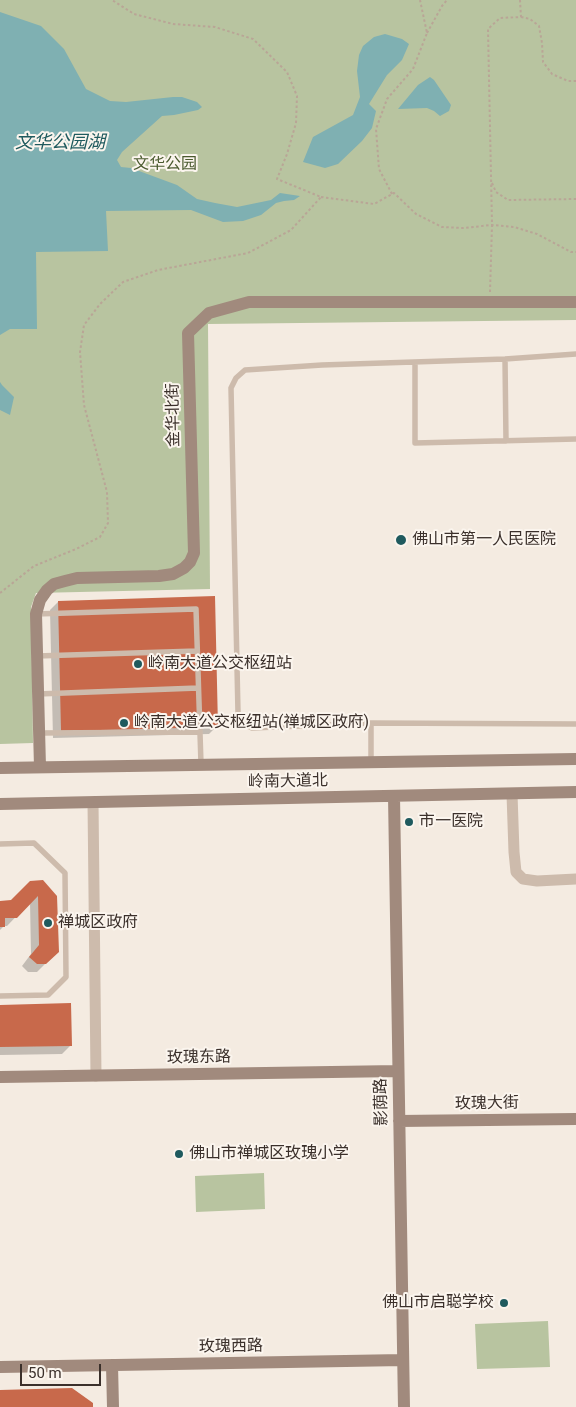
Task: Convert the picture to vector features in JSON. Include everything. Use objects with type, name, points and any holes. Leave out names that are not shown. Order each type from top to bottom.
[{"type":"street","name":"金华北街","points":[[40,767],[36,614],[40,600],[47,590],[54,584],[77,578],[173,574],[190,562],[194,553],[188,333],[210,313],[249,302],[576,302]]},
{"type":"street","name":"岭南大道北","points":[[40,767],[576,759]]},
{"type":"street","points":[[0,768],[40,767]]},
{"type":"street","name":"岭南大道北","points":[[0,804],[576,792]]},
{"type":"street","points":[[512,794],[516,872],[524,879],[537,881],[576,880]]},
{"type":"street","name":"影荫路","points":[[394,796],[404,1407]]},
{"type":"street","points":[[93,802],[96,1076]]},
{"type":"street","name":"玫瑰东路","points":[[0,1077],[398,1072]]},
{"type":"street","name":"玫瑰大街","points":[[399,1121],[576,1119]]},
{"type":"street","name":"玫瑰西路","points":[[0,1367],[404,1360]]},
{"type":"street","points":[[112,1365],[113,1407]]},
{"type":"lane","points":[[576,354],[505,359],[322,365],[245,370],[236,378],[231,388],[238,712],[243,723],[252,728],[371,723],[576,724]]},
{"type":"lane","points":[[505,359],[506,441]]},
{"type":"lane","points":[[415,363],[415,443],[576,439]]},
{"type":"lane","points":[[36,614],[196,609],[201,765]]},
{"type":"lane","points":[[37,656],[197,652]]},
{"type":"lane","points":[[38,694],[198,688]]},
{"type":"lane","points":[[371,723],[371,762]]},
{"type":"lane","points":[[39,733],[200,732]]},
{"type":"lane","points":[[0,844],[34,843],[65,873],[66,977],[48,995],[0,996]]},
{"type":"path","points":[[112,0],[134,14],[173,24],[215,27],[253,39],[288,72],[297,96],[296,123],[277,179],[321,197],[374,204],[392,194]]},
{"type":"path","points":[[420,0],[427,33]]},
{"type":"path","points":[[447,0],[427,33],[413,69],[386,100],[376,129],[379,169],[392,194],[394,193],[416,214],[442,227],[462,228],[492,225],[514,227],[537,234],[571,252],[576,252]]},
{"type":"path","points":[[520,0],[521,17]]},
{"type":"path","points":[[490,302],[492,225],[488,29],[500,18],[521,17],[530,19],[539,26],[543,62],[552,74],[568,81],[576,81]]},
{"type":"path","points":[[491,180],[496,192],[508,200],[576,199]]},
{"type":"path","points":[[0,593],[34,566],[100,537],[108,523],[107,492],[84,405],[80,352],[84,325],[100,304],[123,282],[158,270],[248,253],[291,230],[321,197]]},
{"type":"green space","name":"文华公园","points":[[0,0],[576,0],[576,320],[208,324],[210,589],[36,593],[31,607],[33,743],[0,744]]},
{"type":"green space","points":[[264,1173],[265,1209],[196,1212],[195,1176]]},
{"type":"green space","points":[[548,1321],[550,1367],[477,1369],[475,1324]]},
{"type":"water","name":"文华公园湖","points":[[0,12],[41,26],[64,49],[86,89],[110,101],[126,102],[182,97],[197,102],[202,107],[198,110],[162,116],[122,152],[117,160],[121,167],[131,168],[177,185],[197,199],[237,207],[271,200],[280,193],[300,196],[294,200],[276,203],[261,215],[243,221],[223,222],[191,210],[106,211],[108,251],[36,252],[37,329],[10,329],[0,335]]},
{"type":"water","points":[[385,34],[402,39],[409,44],[402,60],[387,75],[369,104],[376,111],[372,128],[362,141],[338,164],[325,168],[303,162],[313,137],[353,115],[360,97],[357,71],[359,55],[363,46],[374,37]]},
{"type":"water","points":[[430,77],[451,105],[449,111],[440,116],[427,108],[398,109],[418,85]]},
{"type":"water","points":[[0,382],[14,397],[10,415],[0,410]]},
{"type":"building","name":"岭南大道公交枢纽站","points":[[215,596],[218,727],[61,731],[58,601]]},
{"type":"building","name":"禅城区政府","points":[[43,880],[57,896],[59,952],[46,964],[37,964],[29,957],[39,945],[38,896],[17,918],[5,918],[5,927],[0,927],[0,901],[11,900],[30,881]]},
{"type":"building","points":[[71,1003],[72,1046],[0,1047],[0,1005]]},
{"type":"building","points":[[72,1388],[93,1403],[93,1407],[0,1407],[0,1390]]},
{"type":"place","name":"佛山市第一人民医院","points":[[401,540]]},
{"type":"place","name":"岭南大道公交枢纽站","points":[[138,664]]},
{"type":"place","name":"岭南大道公交枢纽站(禅城区政府)","points":[[124,723]]},
{"type":"place","name":"市一医院","points":[[409,822]]},
{"type":"place","name":"禅城区政府","points":[[48,923]]},
{"type":"place","name":"佛山市禅城区玫瑰小学","points":[[179,1154]]},
{"type":"place","name":"佛山市启聪学校","points":[[504,1303]]}]
